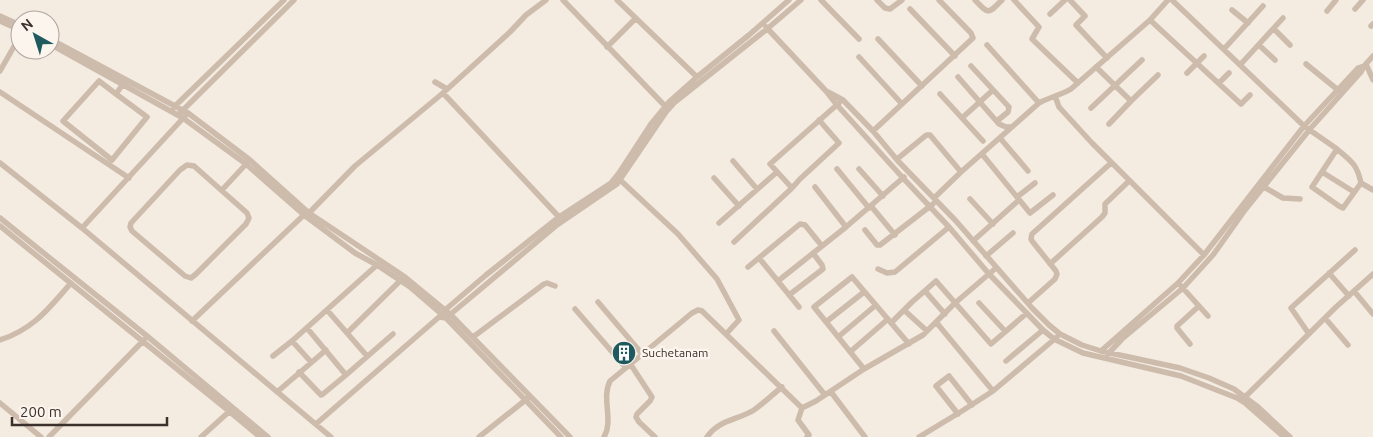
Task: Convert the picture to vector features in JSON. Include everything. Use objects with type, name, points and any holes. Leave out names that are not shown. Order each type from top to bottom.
[{"type":"street","points":[[173,108],[284,0]]},
{"type":"street","points":[[82,228],[129,178],[183,114],[294,0]]},
{"type":"street","points":[[192,321],[355,166],[445,91],[526,15],[546,0]]},
{"type":"street","points":[[563,0],[665,106]]},
{"type":"street","points":[[617,0],[697,77]]},
{"type":"street","points":[[316,424],[559,217],[619,178],[651,124],[665,106],[790,0]]},
{"type":"street","points":[[445,315],[557,225],[613,187],[670,107],[800,0]]},
{"type":"street","points":[[821,0],[859,39]]},
{"type":"street","points":[[877,0],[885,8],[890,9],[902,0]]},
{"type":"street","points":[[873,131],[971,40],[972,36],[939,0]]},
{"type":"street","points":[[975,0],[988,12],[1002,0]]},
{"type":"street","points":[[1014,0],[1040,27],[1032,39],[1078,83]]},
{"type":"street","points":[[1050,14],[1066,0]]},
{"type":"street","points":[[1070,0],[1084,16],[1076,25],[1107,58]]},
{"type":"street","points":[[865,230],[878,246],[895,235],[930,206],[961,172],[1039,103],[1071,89],[1150,20],[1170,0],[1307,127],[1337,149],[1355,166],[1359,172],[1361,183],[1343,208],[1312,187],[1337,149]]},
{"type":"street","points":[[1327,11],[1336,0]]},
{"type":"street","points":[[1355,9],[1363,0]]},
{"type":"street","points":[[1224,49],[1263,6]]},
{"type":"street","points":[[910,9],[954,56]]},
{"type":"street","points":[[1232,10],[1248,23]]},
{"type":"street","points":[[607,47],[636,18]]},
{"type":"street","points":[[1240,65],[1283,18]]},
{"type":"street","points":[[1150,20],[1241,104],[1250,95]]},
{"type":"street","points":[[762,24],[826,90],[837,105],[949,227],[989,274],[1054,339],[1077,350],[1096,356],[1180,376],[1237,398],[1246,403],[1284,437]]},
{"type":"street","points":[[1274,28],[1290,45]]},
{"type":"street","points":[[878,39],[922,86]]},
{"type":"street","points":[[60,45],[183,114],[248,162],[355,253],[403,278]]},
{"type":"street","points":[[988,45],[1039,103]]},
{"type":"street","points":[[1259,45],[1275,60]]},
{"type":"street","points":[[60,49],[123,84],[173,108]]},
{"type":"street","points":[[0,71],[10,54]]},
{"type":"street","points":[[1187,73],[1204,56]]},
{"type":"street","points":[[859,57],[902,104]]},
{"type":"street","points":[[1092,108],[1142,60]]},
{"type":"street","points":[[1369,61],[1373,80]]},
{"type":"street","points":[[1096,356],[1180,286],[1338,90],[1358,68],[1369,61]]},
{"type":"street","points":[[1104,358],[1213,255],[1307,127],[1361,72],[1369,61]]},
{"type":"street","points":[[1306,64],[1338,90]]},
{"type":"street","points":[[971,66],[1009,107],[1008,112],[997,121]]},
{"type":"street","points":[[1096,67],[1131,101]]},
{"type":"street","points":[[1219,83],[1229,73]]},
{"type":"street","points":[[1109,124],[1158,75]]},
{"type":"street","points":[[958,77],[1002,126],[1012,127]]},
{"type":"street","points":[[99,81],[116,94],[147,117],[112,160],[63,121],[99,81]]},
{"type":"street","points":[[435,82],[559,217]]},
{"type":"street","points":[[116,94],[123,84]]},
{"type":"street","points":[[826,90],[843,100],[873,131],[1048,325],[1060,334],[1082,345],[1101,351],[1180,368],[1234,389],[1290,437]]},
{"type":"street","points":[[962,118],[992,90]]},
{"type":"street","points":[[0,92],[129,178]]},
{"type":"street","points":[[940,94],[983,141]]},
{"type":"street","points":[[1055,96],[1060,107],[1092,143],[1204,256]]},
{"type":"street","points":[[792,188],[770,164],[843,100]]},
{"type":"street","points":[[734,242],[839,143],[818,120]]},
{"type":"street","points":[[897,159],[925,136],[930,135],[961,172]]},
{"type":"street","points":[[1000,138],[1028,171]]},
{"type":"street","points":[[982,154],[1030,213],[1053,195]]},
{"type":"street","points":[[733,161],[757,189]]},
{"type":"street","points":[[222,190],[248,162]]},
{"type":"street","points":[[0,163],[82,228],[331,437]]},
{"type":"street","points":[[1028,303],[1056,276],[1056,271],[1032,241],[1032,234],[1111,163]]},
{"type":"street","points":[[187,165],[194,166],[222,190],[247,213],[249,220],[194,277],[186,276],[130,228],[131,223],[180,170],[187,165]]},
{"type":"street","points":[[837,169],[895,235]]},
{"type":"street","points":[[859,169],[883,196]]},
{"type":"street","points":[[719,223],[777,172]]},
{"type":"street","points":[[1322,172],[1354,192]]},
{"type":"street","points":[[778,281],[910,173]]},
{"type":"street","points":[[619,178],[678,234],[717,279],[739,320],[726,334]]},
{"type":"street","points":[[714,178],[738,206]]},
{"type":"street","points":[[1050,264],[1105,214],[1106,204],[1129,180]]},
{"type":"street","points":[[973,241],[1035,183]]},
{"type":"street","points":[[1361,183],[1373,190]]},
{"type":"street","points":[[816,187],[846,227]]},
{"type":"street","points":[[1264,187],[1283,198],[1300,199]]},
{"type":"street","points":[[970,199],[993,224]]},
{"type":"street","points":[[307,213],[403,278],[473,337],[561,437]]},
{"type":"street","points":[[0,218],[145,339],[268,437]]},
{"type":"street","points":[[748,267],[800,224],[805,226],[822,246]]},
{"type":"street","points":[[0,226],[145,339]]},
{"type":"street","points":[[878,269],[887,273],[895,272],[949,227]]},
{"type":"street","points":[[986,256],[1014,233]]},
{"type":"street","points":[[1309,334],[1291,308],[1355,250]]},
{"type":"street","points":[[789,295],[823,269],[813,253]]},
{"type":"street","points":[[759,258],[799,307]]},
{"type":"street","points":[[273,356],[377,265]]},
{"type":"street","points":[[807,437],[809,436],[798,420],[802,408],[828,394],[864,369],[909,344],[927,331],[996,268]]},
{"type":"street","points":[[1329,273],[1349,296]]},
{"type":"street","points":[[1245,397],[1325,318],[1373,274]]},
{"type":"street","points":[[864,369],[814,307],[852,277],[909,344]]},
{"type":"street","points":[[348,333],[403,278]]},
{"type":"street","points":[[850,352],[904,310],[936,281],[991,344],[1027,312]]},
{"type":"street","points":[[0,340],[13,335],[39,319],[71,283]]},
{"type":"street","points":[[473,337],[544,284],[547,283],[555,286]]},
{"type":"street","points":[[1180,286],[1208,316]]},
{"type":"street","points":[[925,291],[944,314]]},
{"type":"street","points":[[1354,291],[1373,314]]},
{"type":"street","points":[[826,322],[864,292]]},
{"type":"street","points":[[598,302],[642,355]]},
{"type":"street","points":[[979,303],[1005,332]]},
{"type":"street","points":[[838,337],[876,305]]},
{"type":"street","points":[[1190,344],[1176,326],[1199,306]]},
{"type":"street","points":[[575,309],[629,366],[652,397],[636,417],[655,437]]},
{"type":"street","points":[[327,310],[367,356]]},
{"type":"street","points":[[604,437],[608,429],[606,393],[610,381],[698,310],[726,334],[802,408]]},
{"type":"street","points":[[904,310],[927,331]]},
{"type":"street","points":[[445,315],[527,398],[570,437]]},
{"type":"street","points":[[1325,318],[1348,345]]},
{"type":"street","points":[[936,322],[993,391]]},
{"type":"street","points":[[307,328],[346,375]]},
{"type":"street","points":[[1006,361],[1043,330]]},
{"type":"street","points":[[774,331],[865,437]]},
{"type":"street","points":[[299,372],[321,395],[324,394],[393,334]]},
{"type":"street","points":[[919,437],[993,391],[1060,334]]},
{"type":"street","points":[[48,437],[145,339]]},
{"type":"street","points":[[292,341],[311,362]]},
{"type":"street","points":[[278,392],[326,350]]},
{"type":"street","points":[[958,414],[936,386],[949,376],[972,405]]},
{"type":"street","points":[[707,437],[720,424],[755,409],[782,387]]},
{"type":"street","points":[[479,437],[527,398]]},
{"type":"street","points":[[0,402],[41,437]]},
{"type":"street","points":[[201,437],[231,409]]},
{"type":"street","points":[[231,409],[260,437]]},
{"type":"place","name":"Suchetanam","points":[[624,353]]}]
